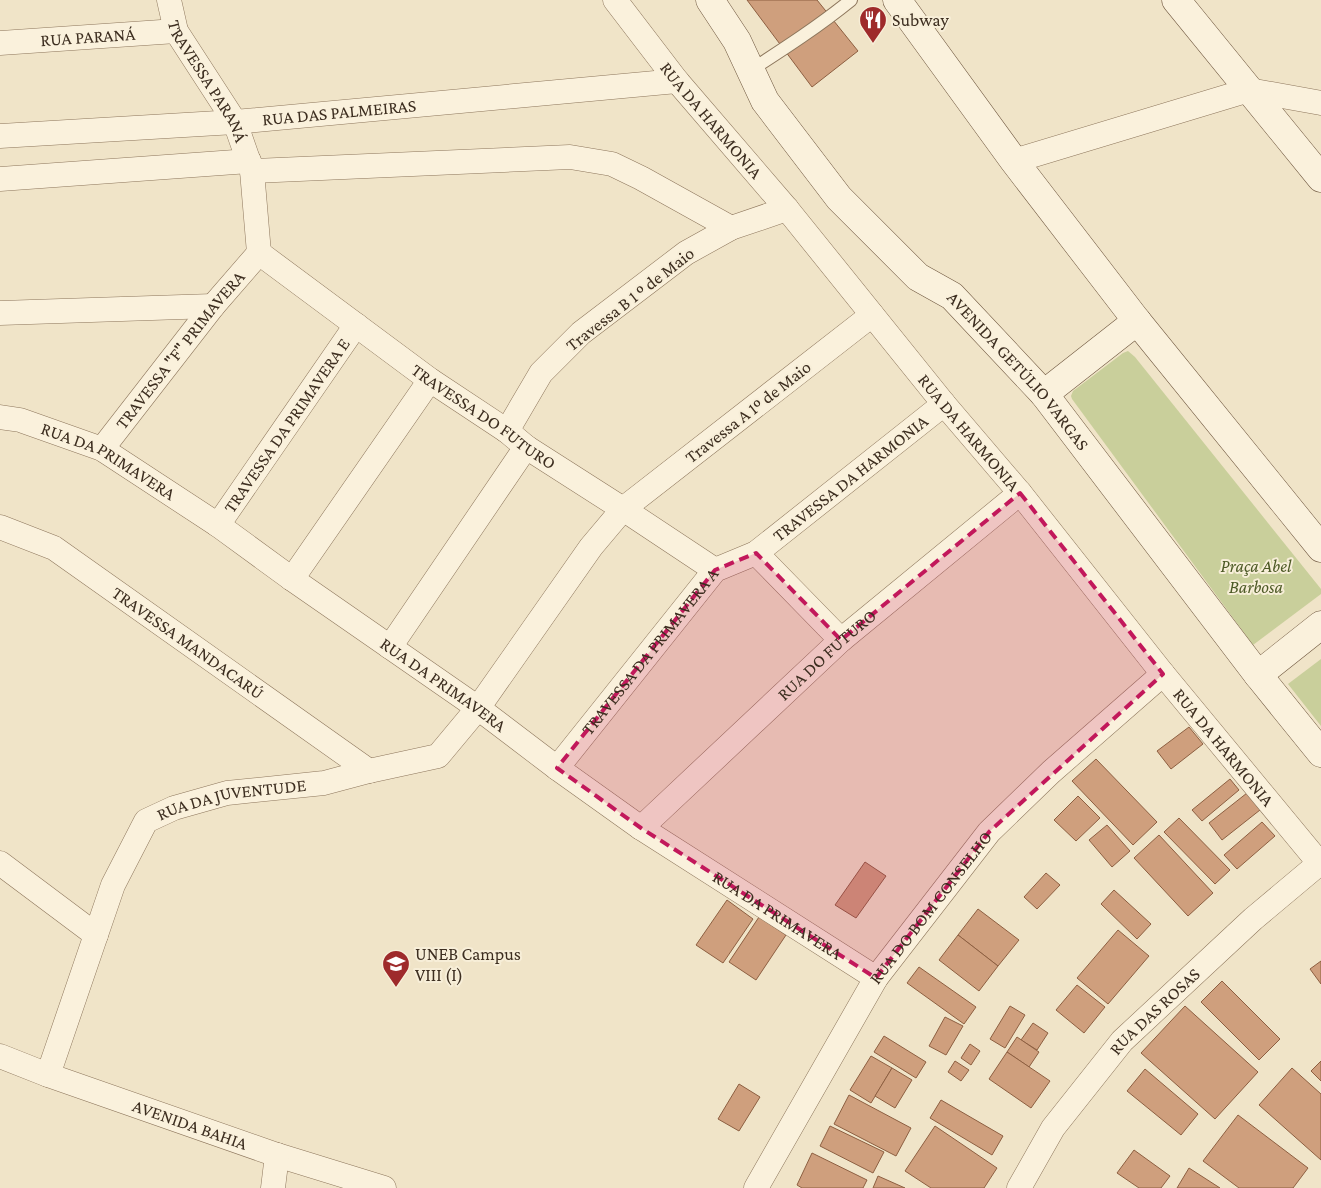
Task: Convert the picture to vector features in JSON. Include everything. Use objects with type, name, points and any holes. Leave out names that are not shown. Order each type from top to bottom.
[{"type":"street","name":"TRAVESSA PARANÁ","points":[[169,0],[176,31],[235,122],[251,166]]},
{"type":"street","name":"RUA DA HARMONIA","points":[[615,0],[677,81],[787,209],[944,404],[1020,493],[1163,674],[1320,863]]},
{"type":"street","name":"AVENIDA GETÚLIO VARGAS","points":[[710,0],[737,41],[765,100],[839,198],[918,277],[952,296],[1044,394],[1258,675],[1321,753]]},
{"type":"street","points":[[896,0],[1014,161],[1137,321],[1321,548]]},
{"type":"street","points":[[1176,0],[1321,178]]},
{"type":"street","name":"RUA PARANÁ","points":[[0,43],[176,31]]},
{"type":"street","name":"RUA DAS PALMEIRAS","points":[[0,136],[235,122],[677,81]]},
{"type":"street","points":[[1014,161],[1248,90],[1321,103]]},
{"type":"street","points":[[0,179],[251,166],[570,157],[612,164],[731,228]]},
{"type":"street","points":[[251,166],[259,253]]},
{"type":"street","name":"Travessa B 1 º de Maio","points":[[507,431],[541,373],[581,333],[686,253],[731,228],[787,209]]},
{"type":"street","name":"TRAVESSA \"F\" PRIMAVERA","points":[[102,449],[213,306],[259,253]]},
{"type":"street","name":"TRAVESSA DO FUTURO","points":[[259,253],[430,380],[507,431],[526,447],[623,508],[715,570]]},
{"type":"street","points":[[0,313],[213,306]]},
{"type":"street","name":"Travessa A 1º de Maio","points":[[478,708],[591,547],[623,508],[872,315]]},
{"type":"street","points":[[1044,394],[1137,321]]},
{"type":"street","name":"TRAVESSA DA PRIMAVERA E","points":[[218,525],[356,325]]},
{"type":"street","points":[[292,579],[430,380]]},
{"type":"street","name":"TRAVESSA DA HARMONIA","points":[[756,553],[944,404]]},
{"type":"street","name":"RUA DA PRIMAVERA","points":[[0,417],[20,420],[102,449],[218,525],[292,579],[478,708],[557,768],[642,828],[876,978]]},
{"type":"street","points":[[390,647],[526,447]]},
{"type":"street","name":"RUA DO FUTURO","points":[[642,828],[841,640],[1020,493]]},
{"type":"street","name":"TRAVESSA MANDACARÚ","points":[[0,528],[54,548],[369,771]]},
{"type":"street","points":[[756,553],[841,640]]},
{"type":"street","name":"TRAVESSA DA PRIMAVERA A","points":[[557,768],[715,570],[756,553]]},
{"type":"street","points":[[1258,675],[1321,625]]},
{"type":"street","name":"RUA DO BOM CONSELHO","points":[[756,1188],[876,978],[989,832],[1051,772],[1163,674]]},
{"type":"street","name":"RUA DA JUVENTUDE","points":[[48,1075],[113,885],[146,822],[174,808],[226,793],[324,784],[369,771],[438,756],[478,708]]},
{"type":"street","points":[[0,863],[96,935]]},
{"type":"street","name":"RUA DAS ROSAS","points":[[1019,1188],[1054,1128],[1122,1040],[1253,919],[1320,863]]},
{"type":"street","name":"AVENIDA BAHIA","points":[[0,1056],[48,1075],[277,1155],[384,1188]]},
{"type":"street","points":[[273,1188],[277,1155]]},
{"type":"lane","points":[[751,70],[830,17],[851,0]]},
{"type":"highlighted area","points":[[1020,493],[1163,674],[989,832],[876,978],[641,828],[557,768],[715,570],[756,553],[841,640]]},
{"type":"green space","name":"Praça Abel Barbosa","points":[[1128,351],[1135,357],[1321,589],[1321,594],[1253,645],[1072,399],[1073,391]]},
{"type":"green space","points":[[1321,659],[1321,726],[1288,684]]},
{"type":"building","points":[[747,0],[817,0],[858,51],[812,87]]},
{"type":"building","points":[[1189,727],[1203,744],[1171,769],[1157,751]]},
{"type":"building","points":[[1096,759],[1157,822],[1133,845],[1072,781]]},
{"type":"building","points":[[1230,779],[1239,790],[1202,821],[1192,810]]},
{"type":"building","points":[[1247,793],[1260,810],[1222,840],[1209,823]]},
{"type":"building","points":[[1078,796],[1100,818],[1076,841],[1054,820]]},
{"type":"building","points":[[1179,818],[1230,870],[1215,884],[1164,832]]},
{"type":"building","points":[[1262,822],[1275,836],[1237,869],[1224,855]]},
{"type":"building","points":[[1107,825],[1130,851],[1112,867],[1089,840]]},
{"type":"building","points":[[1159,835],[1213,893],[1188,916],[1134,858]]},
{"type":"building","points":[[865,862],[886,876],[856,918],[835,905]]},
{"type":"building","points":[[1046,873],[1060,885],[1037,909],[1024,897]]},
{"type":"building","points":[[1114,890],[1151,924],[1137,939],[1101,904]]},
{"type":"building","points":[[727,900],[753,919],[723,963],[696,945]]},
{"type":"building","points":[[978,909],[1019,940],[998,966],[958,935]]},
{"type":"building","points":[[759,917],[786,935],[756,980],[729,962]]},
{"type":"building","points":[[1118,930],[1149,956],[1108,1004],[1077,978]]},
{"type":"building","points":[[958,935],[998,966],[979,991],[939,960]]},
{"type":"building","points":[[1321,961],[1321,984],[1310,969]]},
{"type":"building","points":[[919,967],[976,1007],[964,1024],[907,983]]},
{"type":"building","points":[[1222,981],[1280,1039],[1259,1060],[1201,1002]]},
{"type":"building","points":[[1077,985],[1105,1007],[1084,1033],[1056,1010]]},
{"type":"building","points":[[1010,1006],[1025,1015],[1005,1048],[990,1039]]},
{"type":"building","points":[[1185,1006],[1258,1072],[1215,1119],[1141,1053]]},
{"type":"building","points":[[945,1017],[963,1026],[946,1055],[929,1046]]},
{"type":"building","points":[[1033,1023],[1048,1033],[1037,1050],[1021,1040]]},
{"type":"building","points":[[884,1036],[926,1062],[916,1078],[874,1052]]},
{"type":"building","points":[[1017,1037],[1039,1052],[1029,1067],[1007,1052]]},
{"type":"building","points":[[970,1044],[980,1051],[971,1065],[961,1058]]},
{"type":"building","points":[[1007,1052],[1050,1081],[1031,1108],[989,1079]]},
{"type":"building","points":[[871,1056],[892,1068],[871,1103],[850,1090]]},
{"type":"building","points":[[955,1061],[969,1070],[961,1081],[948,1072]]},
{"type":"building","points":[[1321,1061],[1321,1081],[1311,1071]]},
{"type":"building","points":[[892,1068],[912,1080],[895,1108],[875,1096]]},
{"type":"building","points":[[1292,1068],[1321,1094],[1321,1160],[1259,1105]]},
{"type":"building","points":[[1145,1069],[1198,1114],[1181,1135],[1127,1091]]},
{"type":"building","points":[[739,1084],[760,1097],[739,1131],[718,1119]]},
{"type":"building","points":[[849,1095],[911,1128],[896,1156],[834,1124]]},
{"type":"building","points":[[941,1100],[1003,1136],[992,1155],[930,1118]]},
{"type":"building","points":[[1238,1115],[1308,1168],[1293,1188],[1239,1188],[1203,1161]]},
{"type":"building","points":[[830,1126],[884,1152],[873,1173],[820,1146]]},
{"type":"building","points":[[935,1126],[997,1168],[984,1188],[931,1188],[905,1171]]},
{"type":"building","points":[[1134,1150],[1170,1176],[1161,1188],[1139,1188],[1117,1173]]},
{"type":"building","points":[[812,1153],[867,1180],[863,1188],[802,1188],[797,1185]]},
{"type":"building","points":[[1189,1168],[1220,1188],[1177,1188]]},
{"type":"building","points":[[878,1176],[905,1188],[873,1188]]},
{"type":"place","name":"Subway","points":[[873,44]]},
{"type":"place","name":"UNEB Campus VIII (I)","points":[[396,988]]}]
